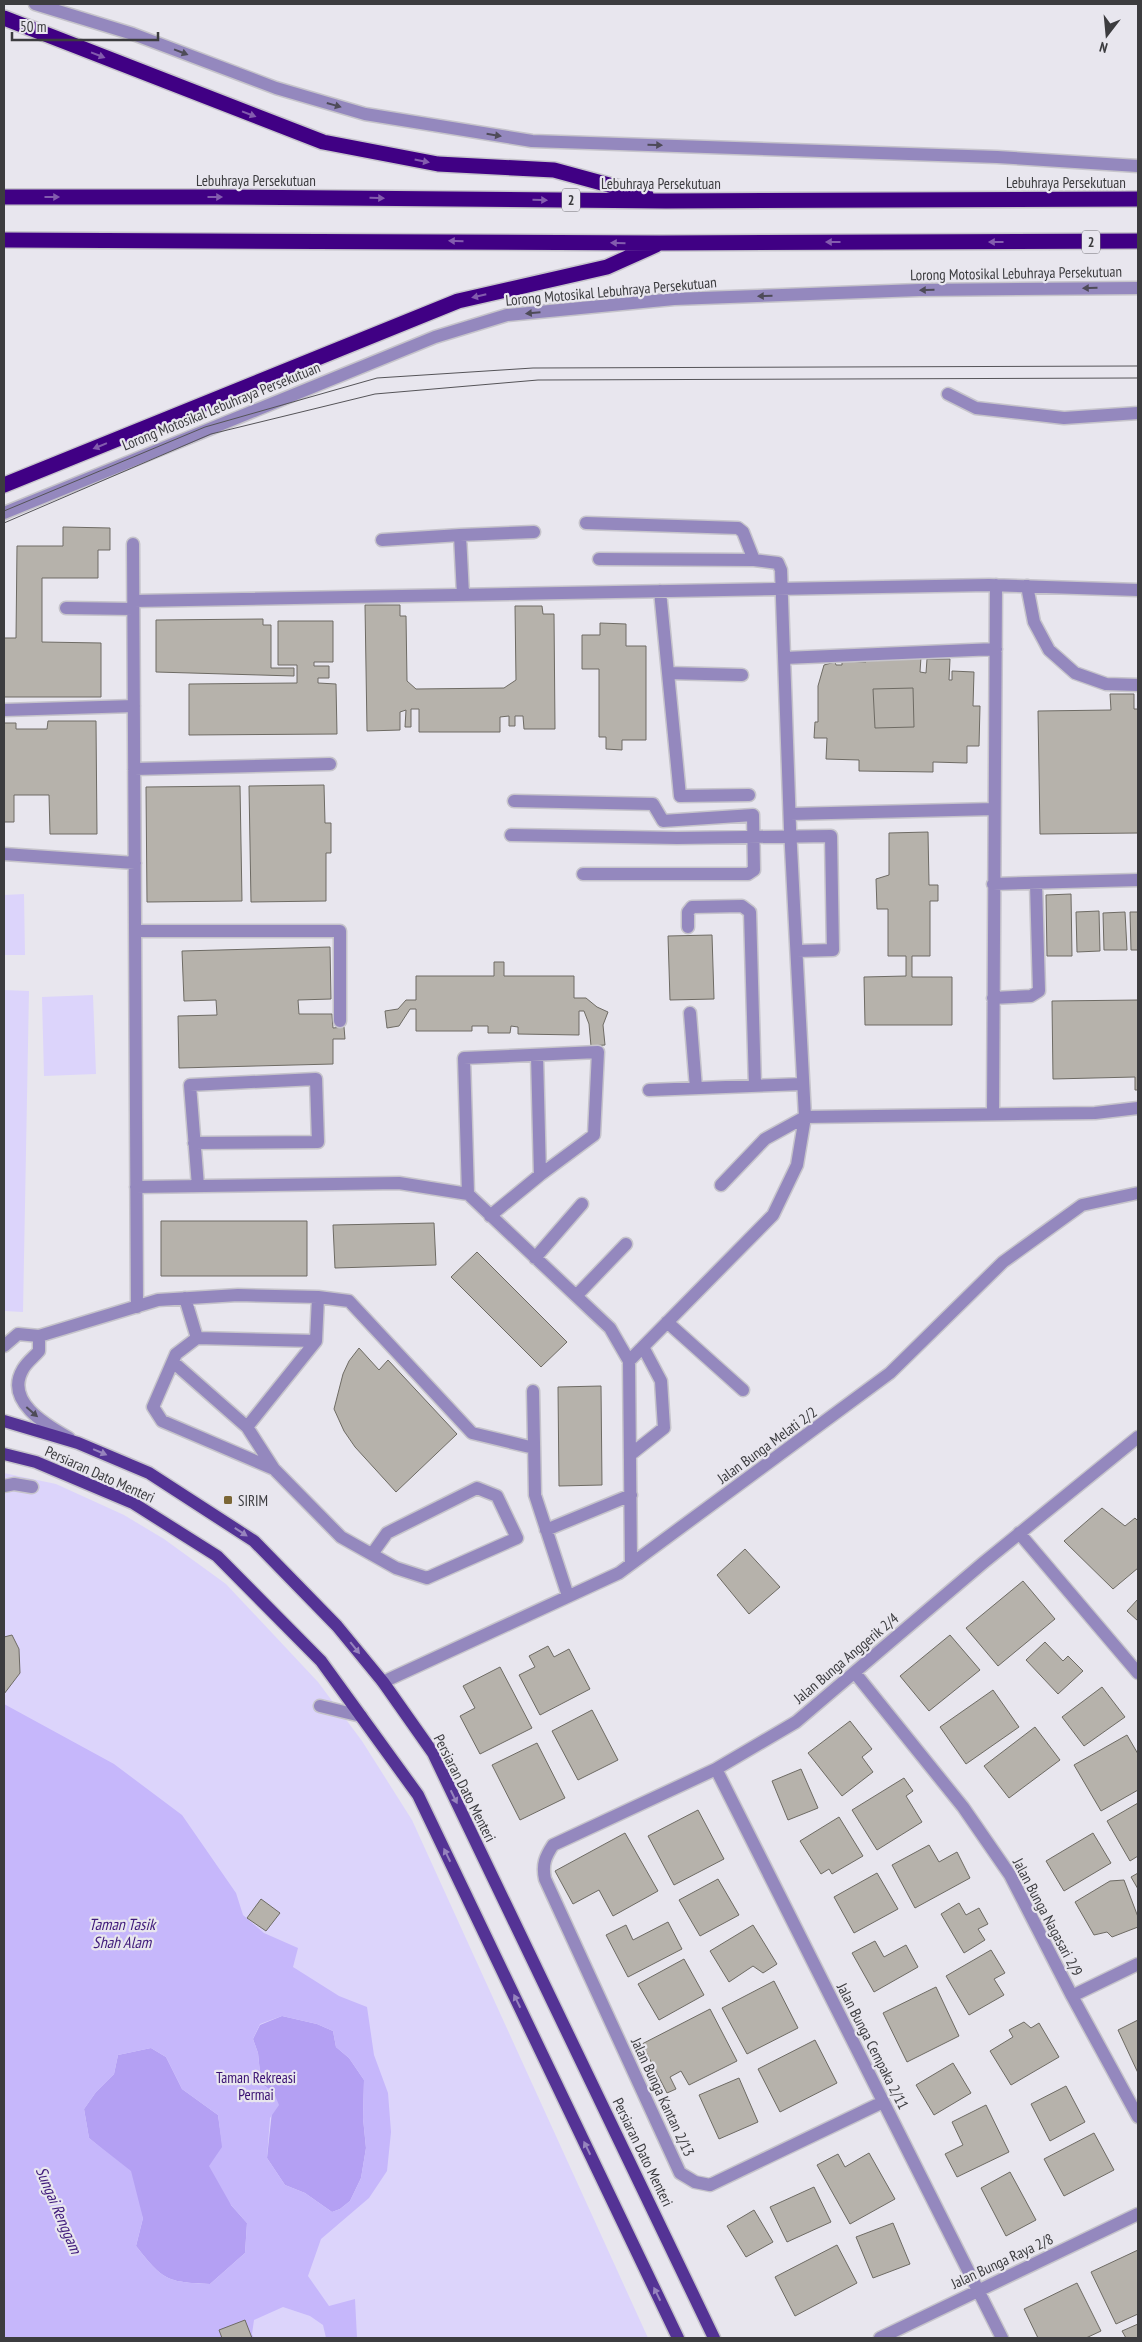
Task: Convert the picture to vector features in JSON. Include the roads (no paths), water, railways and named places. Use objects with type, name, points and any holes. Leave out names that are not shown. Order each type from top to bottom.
[{"type":"highway","points":[[4,18],[323,142],[438,164],[554,170],[666,201]]},
{"type":"highway","name":"Lebuhraya Persekutuan","points":[[4,197],[215,196],[666,201],[1138,199]]},
{"type":"highway","name":"2","points":[[4,240],[659,243],[1138,242]]},
{"type":"highway","points":[[4,485],[458,301],[607,267],[659,243]]},
{"type":"main road","name":"Persiaran Dato Menteri","points":[[4,1421],[78,1443],[149,1473],[254,1540],[337,1626],[383,1682],[433,1753],[714,2338]]},
{"type":"main road","name":"Persiaran Dato Menteri","points":[[4,1454],[36,1462],[133,1503],[217,1556],[321,1661],[418,1795],[678,2338]]},
{"type":"street","points":[[35,4],[133,34],[276,88],[365,114],[532,141],[997,157],[1138,166]]},
{"type":"street","name":"Lorong Motosikal Lebuhraya Persekutuan","points":[[4,513],[435,337],[507,315],[674,299],[919,290],[1138,288]]},
{"type":"street","points":[[948,394],[976,408],[1064,418],[1138,413]]},
{"type":"street","points":[[586,523],[738,528],[743,532],[754,560]]},
{"type":"street","points":[[382,540],[534,532]]},
{"type":"street","points":[[460,535],[463,595]]},
{"type":"street","points":[[133,544],[137,1307]]},
{"type":"street","points":[[599,559],[754,560],[778,563],[781,570],[790,836],[805,1117],[797,1165],[773,1215],[629,1361]]},
{"type":"street","points":[[66,608],[463,595],[996,585],[1138,590]]},
{"type":"street","points":[[992,1114],[996,585]]},
{"type":"street","points":[[1027,586],[1034,622],[1049,650],[1075,673],[1106,684],[1138,685]]},
{"type":"street","points":[[660,591],[680,796],[749,795]]},
{"type":"street","points":[[784,658],[996,649]]},
{"type":"street","points":[[668,674],[742,675]]},
{"type":"street","points":[[4,710],[134,706]]},
{"type":"street","points":[[134,769],[330,764]]},
{"type":"street","points":[[514,801],[653,804],[663,821],[753,814],[754,870],[748,874],[583,874]]},
{"type":"street","points":[[790,814],[994,809]]},
{"type":"street","points":[[511,835],[677,838],[831,836],[832,950],[797,951]]},
{"type":"street","points":[[4,854],[135,863]]},
{"type":"street","points":[[993,884],[1138,880]]},
{"type":"street","points":[[993,998],[1031,996],[1039,991],[1036,883]]},
{"type":"street","points":[[688,927],[688,912],[692,907],[742,906],[750,912],[755,1086]]},
{"type":"street","points":[[135,931],[340,931],[340,1021]]},
{"type":"street","points":[[690,1013],[696,1088]]},
{"type":"street","points":[[468,1194],[464,1058],[598,1052],[594,1135],[540,1175],[490,1216]]},
{"type":"street","points":[[537,1055],[540,1175]]},
{"type":"street","points":[[194,1143],[318,1142],[316,1079],[190,1085],[194,1143],[198,1186]]},
{"type":"street","points":[[649,1090],[803,1084]]},
{"type":"street","points":[[721,1185],[765,1139],[805,1117],[1095,1113],[1138,1108]]},
{"type":"street","points":[[136,1187],[399,1183],[468,1194],[610,1328],[629,1361],[631,1564]]},
{"type":"street","name":"Jalan Bunga Melati 2/2","points":[[383,1682],[619,1573],[890,1373],[1003,1262],[1082,1205],[1138,1193]]},
{"type":"street","points":[[535,1258],[582,1204]]},
{"type":"street","points":[[576,1296],[626,1244]]},
{"type":"street","points":[[4,1346],[18,1334],[39,1336],[158,1300],[238,1294],[318,1297],[349,1301],[472,1433],[534,1448]]},
{"type":"street","points":[[246,1427],[316,1341],[318,1297]]},
{"type":"street","points":[[185,1298],[197,1338]]},
{"type":"street","points":[[667,1322],[743,1390]]},
{"type":"street","points":[[39,1336],[39,1351],[23,1369],[19,1380],[20,1394],[27,1409],[78,1443]]},
{"type":"street","points":[[274,1469],[162,1421],[157,1416],[153,1407],[176,1354],[197,1338],[316,1341]]},
{"type":"street","points":[[630,1455],[664,1428],[661,1381],[643,1347]]},
{"type":"street","points":[[173,1362],[246,1427],[274,1469],[341,1537],[396,1568],[427,1578],[517,1538],[497,1496],[478,1488],[388,1532],[372,1554]]},
{"type":"street","points":[[534,1391],[535,1495],[568,1596]]},
{"type":"street","name":"Jalan Bunga Anggerik 2/4","points":[[546,1856],[553,1845],[716,1769],[796,1722],[1019,1534],[1138,1437]]},
{"type":"street","points":[[4,1486],[14,1484],[32,1486]]},
{"type":"street","points":[[546,1530],[630,1495]]},
{"type":"street","points":[[1019,1534],[1138,1673]]},
{"type":"street","name":"Jalan Bunga Nagasari 2/9","points":[[854,1673],[963,1807],[1010,1875],[1072,1996],[1138,2117]]},
{"type":"street","points":[[320,1706],[360,1716]]},
{"type":"street","name":"Jalan Bunga Cempaka 2/11","points":[[716,1769],[1002,2338]]},
{"type":"street","name":"Jalan Bunga Kantan 2/13","points":[[546,1856],[543,1868],[545,1879],[680,2173],[695,2182],[710,2185],[883,2102]]},
{"type":"street","points":[[1072,1996],[1138,1964]]},
{"type":"street","name":"Jalan Bunga Raya 2/8","points":[[880,2338],[1138,2214]]},
{"type":"water","name":"Taman Tasik Shah Alam","points":[[4,1704],[114,1764],[182,1815],[236,1893],[243,1915],[264,1933],[298,1948],[293,1967],[339,1996],[367,2007],[374,2055],[388,2093],[391,2132],[387,2171],[369,2198],[321,2239],[308,2276],[329,2306],[355,2299],[357,2338],[326,2338],[323,2325],[310,2316],[283,2307],[254,2320],[252,2334],[254,2338],[4,2338]],"holes":[[[282,2016],[317,2024],[333,2031],[336,2047],[349,2058],[364,2080],[363,2118],[366,2148],[361,2178],[350,2201],[340,2209],[332,2212],[305,2193],[285,2185],[267,2158],[270,2118],[279,2105],[274,2093],[261,2083],[258,2053],[253,2039],[260,2024]],[[151,2048],[166,2057],[182,2089],[218,2115],[222,2147],[209,2166],[231,2205],[247,2223],[245,2253],[210,2284],[174,2280],[160,2272],[145,2257],[136,2246],[143,2218],[131,2171],[89,2138],[84,2109],[96,2092],[114,2074],[118,2055]]]},
{"type":"tram line","points":[[4,511],[205,427],[377,378],[533,368],[1138,366]]},
{"type":"tram line","points":[[4,523],[211,434],[375,394],[538,380],[1138,378]]},
{"type":"place","name":"SIRIM","points":[[228,1500]]},
{"type":"park label","name":"Taman Rekreasi Permai","points":[[256,2086]]},
{"type":"water label","name":"Sungai Renggam","points":[[59,2210]]}]
